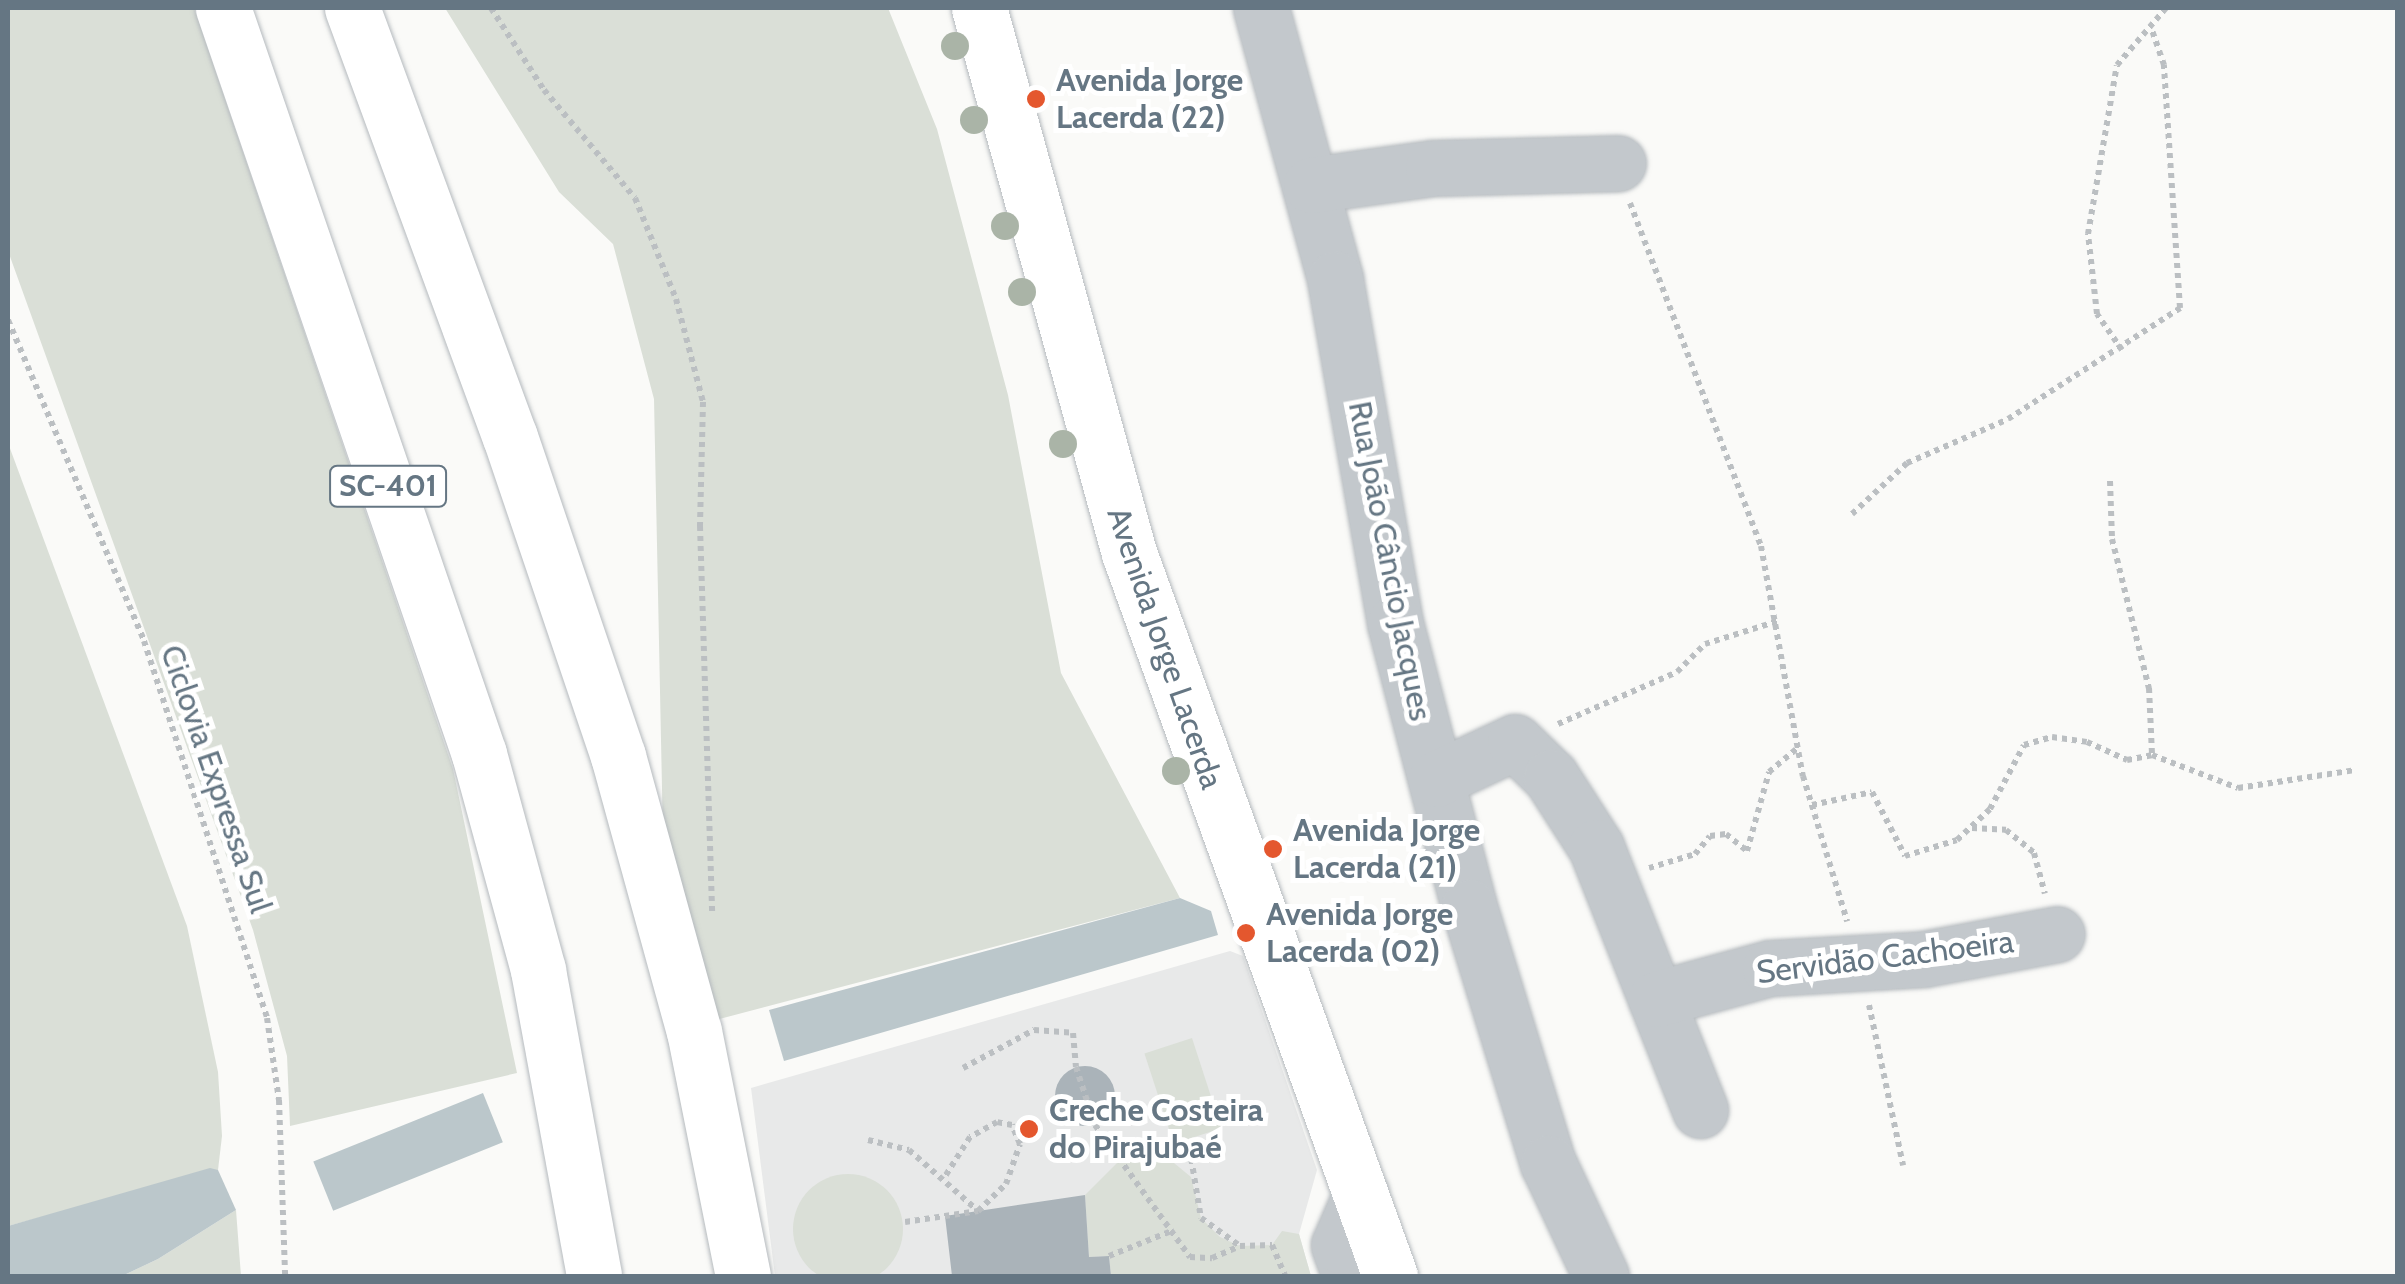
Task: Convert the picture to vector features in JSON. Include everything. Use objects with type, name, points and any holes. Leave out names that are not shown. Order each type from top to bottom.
[{"type":"main road","name":"SC-401","points":[[224,8],[480,754],[538,970],[594,1276]]},
{"type":"main road","points":[[352,8],[510,437],[618,756],[694,1031],[742,1276]]},
{"type":"main road","name":"Avenida Jorge Lacerda","points":[[979,8],[1128,553],[1390,1276]]},
{"type":"street","name":"Rua João Câncio Jacques","points":[[1260,8],[1311,185],[1346,335],[1396,623],[1436,778],[1548,1163],[1600,1276]]},
{"type":"street","points":[[1311,185],[1433,168],[1618,163]]},
{"type":"street","points":[[1436,778],[1515,742],[1577,810],[1609,880],[1700,1110]]},
{"type":"street","name":"Servidão Cachoeira","points":[[1656,999],[1770,968],[1970,953],[2057,934]]},
{"type":"street","points":[[1350,1276],[1339,1245],[1361,1194]]},
{"type":"path","points":[[490,8],[544,90],[636,198],[676,299],[703,402],[700,526],[714,929]]},
{"type":"path","points":[[2122,350],[2097,314],[2088,234],[2117,65],[2152,31],[2166,8]]},
{"type":"path","points":[[1852,514],[1907,463],[2008,418],[2122,350],[2180,308],[2164,65],[2152,31]]},
{"type":"path","points":[[1618,163],[1761,546],[1778,622],[1798,748],[1860,962],[1904,1164]]},
{"type":"path","name":"Ciclovia Expressa Sul","points":[[8,320],[144,641],[267,1018],[279,1100],[285,1276]]},
{"type":"path","points":[[2110,482],[2112,539],[2149,688],[2152,755]]},
{"type":"path","points":[[1515,742],[1677,672],[1705,644],[1778,622]]},
{"type":"path","points":[[1812,804],[1872,792],[1904,856],[1940,850],[1971,828],[1990,810],[2024,745],[2052,737],[2087,742],[2127,760],[2152,755],[2238,788],[2355,770]]},
{"type":"path","points":[[1609,880],[1695,854],[1710,836],[1726,834],[1748,851],[1770,772],[1798,748]]},
{"type":"path","points":[[1971,828],[2006,830],[2034,852],[2057,934]]},
{"type":"path","points":[[963,1068],[1034,1030],[1073,1033],[1076,1067],[1094,1125],[1190,1257],[1212,1258],[1240,1246],[1272,1245],[1285,1276]]},
{"type":"path","points":[[904,1222],[978,1211],[1006,1184],[1020,1144],[1012,1124],[997,1122],[970,1138],[944,1178]]},
{"type":"path","points":[[1188,1139],[1200,1218],[1240,1246]]},
{"type":"path","points":[[868,1140],[909,1150],[978,1211]]},
{"type":"path","points":[[1120,1160],[1175,1144]]},
{"type":"path","points":[[1109,1256],[1174,1230]]},
{"type":"shaded area","points":[[8,8],[194,8],[453,769],[517,1073],[290,1126],[287,1056],[253,930],[8,251]]},
{"type":"shaded area","points":[[445,8],[888,8],[937,129],[1008,395],[1061,673],[1180,898],[708,1022],[663,837],[654,399],[613,244],[559,192]]},
{"type":"shaded area","points":[[8,443],[187,926],[218,1072],[222,1136],[218,1170],[8,1226]]},
{"type":"shaded area","points":[[1180,898],[1211,911],[1218,935],[784,1061],[769,1010]]},
{"type":"shaded area","name":"Creche Costeira do Pirajubaé","points":[[1230,951],[1243,956],[1317,1170],[1299,1234],[1311,1276],[775,1276],[751,1088]]},
{"type":"shaded area","points":[[1192,1038],[1221,1128],[1174,1144],[1144,1053]]},
{"type":"shaded area","points":[[483,1093],[503,1142],[333,1211],[313,1162]]},
{"type":"shaded area","points":[[1157,1149],[1191,1177],[1201,1218],[1220,1237],[1240,1246],[1272,1245],[1282,1231],[1299,1234],[1311,1276],[1111,1276],[1109,1256],[1089,1257],[1085,1195],[1120,1160]]},
{"type":"shaded area","points":[[210,1168],[218,1170],[236,1210],[158,1259],[122,1276],[8,1276],[8,1226]]},
{"type":"shaded area","points":[[848,1174],[869,1178],[887,1190],[899,1208],[903,1229],[899,1250],[887,1268],[869,1280],[848,1284],[827,1280],[809,1268],[797,1250],[793,1229],[797,1208],[809,1190],[827,1178]]},
{"type":"shaded area","points":[[236,1210],[241,1276],[122,1276],[158,1259]]},
{"type":"building","points":[[1085,1066],[1107,1074],[1115,1096],[1107,1118],[1085,1126],[1063,1118],[1055,1096],[1063,1074]]},
{"type":"building","points":[[1085,1195],[1089,1257],[1109,1256],[1111,1276],[952,1276],[945,1216]]},
{"type":"place","name":"Avenida Jorge Lacerda (22)","points":[[1036,99]]},
{"type":"place","name":"Avenida Jorge Lacerda (21)","points":[[1273,849]]},
{"type":"place","name":"Avenida Jorge Lacerda (02)","points":[[1246,933]]},
{"type":"place","name":"Creche Costeira do Pirajubaé","points":[[1029,1129]]}]
